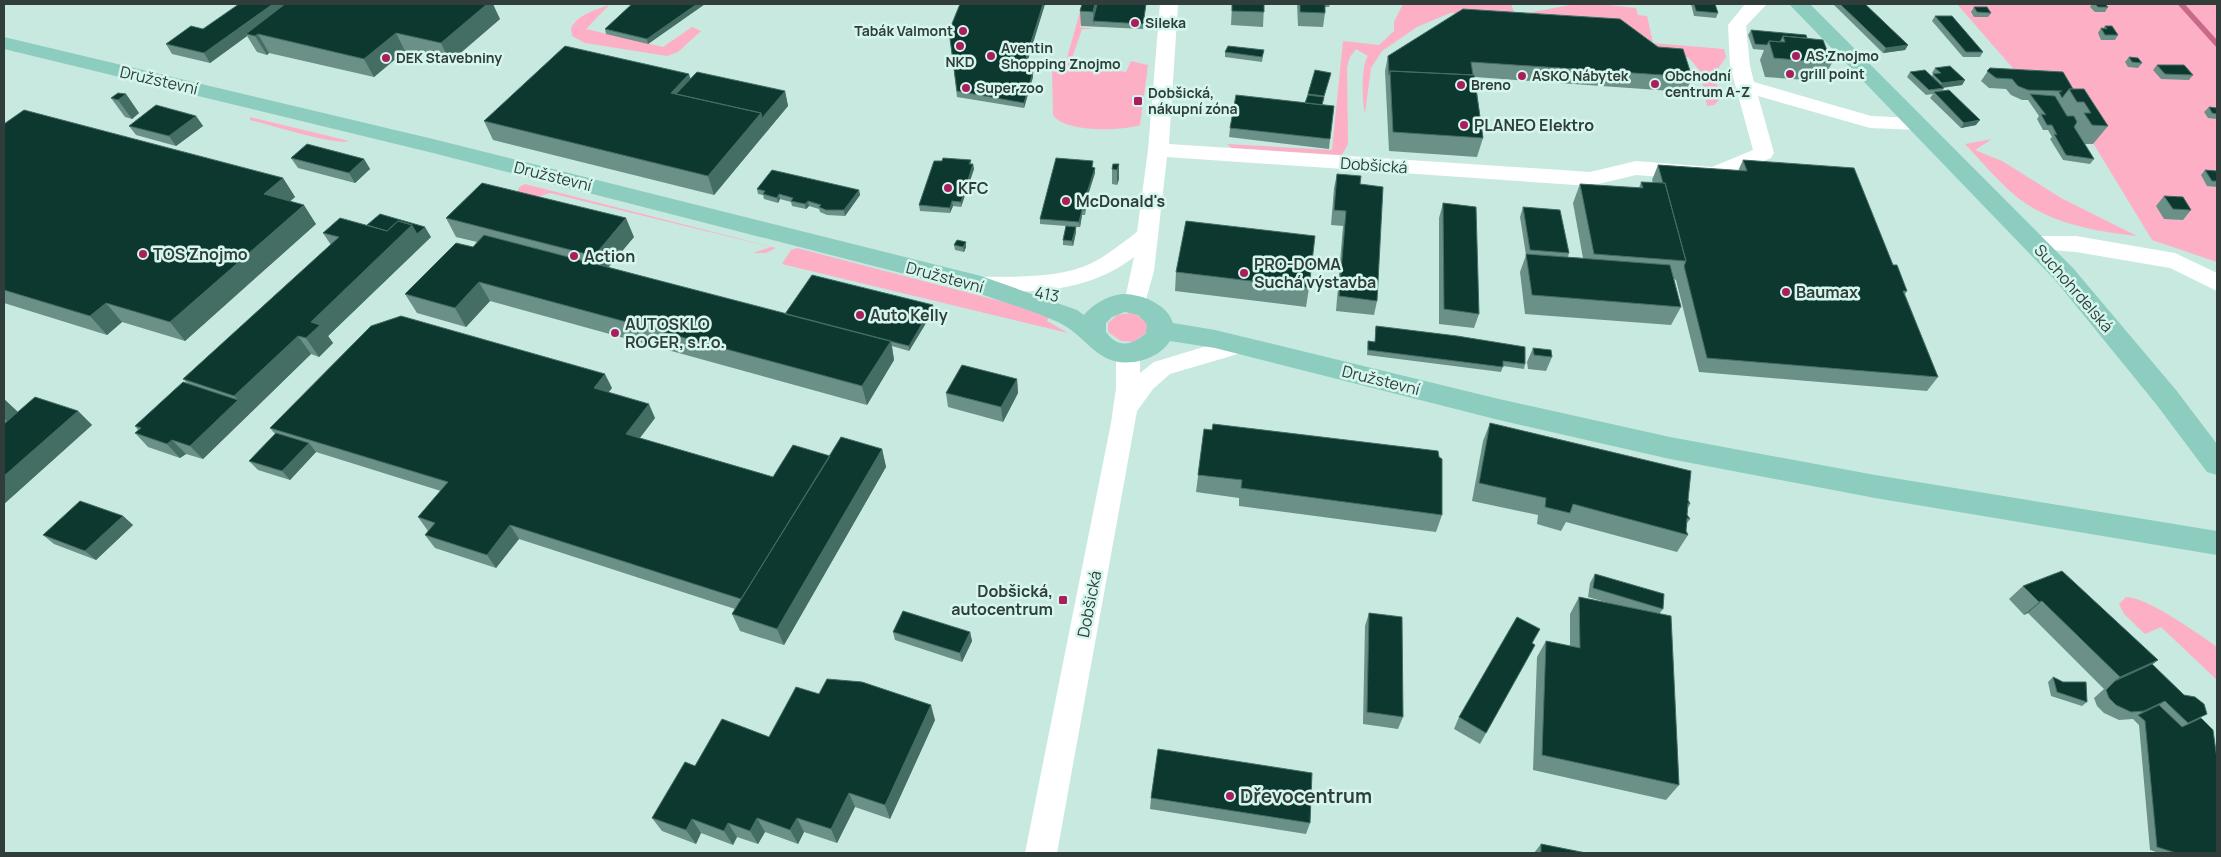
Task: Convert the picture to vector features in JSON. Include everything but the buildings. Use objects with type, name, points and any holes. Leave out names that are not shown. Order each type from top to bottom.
[{"type":"main road","name":"Suchohrdelská","points":[[1800,4],[2035,243],[2126,347],[2217,464]]},
{"type":"main road","name":"Družstevní","points":[[4,43],[433,146],[981,285],[1068,316],[1092,334]]},
{"type":"main road","name":"413","points":[[981,285],[1028,290],[1124,305]]},
{"type":"main road","points":[[1124,305],[1154,314],[1160,321],[1161,330],[1159,337],[1147,349],[1128,354],[1105,348],[1097,342],[1092,334],[1092,325],[1096,317],[1124,305]]},
{"type":"main road","name":"Družstevní","points":[[1161,330],[1196,334],[1600,432],[1762,466],[2217,543]]},
{"type":"street","points":[[1124,305],[1143,272],[1158,150],[1169,4]]},
{"type":"street","points":[[1758,4],[1754,5],[1737,25],[1740,66],[1746,86],[1870,122],[1918,124]]},
{"type":"street","name":"Dobšická","points":[[1158,150],[1590,179],[1636,168],[1714,174],[1764,153],[1746,86]]},
{"type":"street","points":[[981,285],[1057,281],[1085,275],[1110,263],[1147,236]]},
{"type":"street","points":[[2035,243],[2076,244],[2175,261],[2217,283]]},
{"type":"street","points":[[1126,408],[1144,383],[1162,368],[1240,345]]},
{"type":"street","name":"Dobšická","points":[[1041,853],[1126,408],[1128,354]]},
{"type":"shaded area","points":[[1082,4],[1086,4],[1080,27],[1095,29],[1082,29],[1072,58],[1075,58],[1074,62],[1079,62],[1078,66],[1126,72],[1131,61],[1148,65],[1140,125],[1108,129],[1081,128],[1059,121],[1053,115],[1052,70],[1064,69]]},
{"type":"shaded area","points":[[1403,4],[1511,4],[1515,15],[1576,4],[1600,4],[1636,8],[1638,15],[1647,16],[1653,43],[1724,49],[1726,57],[1715,73],[1719,100],[1714,105],[1707,106],[1700,71],[1689,58],[1658,48],[1611,23],[1450,13],[1417,27],[1382,51],[1371,68],[1365,113],[1363,75],[1368,56],[1356,49],[1350,57],[1347,67],[1348,144],[1342,155],[1232,148],[1227,144],[1332,150],[1343,41],[1379,45],[1394,31],[1394,22]]},
{"type":"shaded area","points":[[1957,4],[2217,4],[2217,262],[2152,240],[2051,74],[2017,73]]},
{"type":"shaded area","points":[[609,5],[586,29],[663,47],[692,27],[701,31],[678,52],[667,56],[585,43],[572,36],[571,28],[578,19]]},
{"type":"shaded area","points":[[250,117],[349,141],[342,142],[301,134],[250,120]]},
{"type":"shaded area","points":[[1992,139],[1975,150],[2002,161],[2061,198],[2137,236],[2070,224],[2045,214],[2023,202],[1997,179],[1965,144]]},
{"type":"shaded area","points":[[525,184],[776,248],[766,253],[753,253],[771,247],[550,193],[531,199],[518,192],[519,187]]},
{"type":"shaded area","points":[[797,248],[1042,312],[1050,315],[1047,321],[1068,333],[782,264],[791,250]]},
{"type":"shaded area","points":[[1131,313],[1147,322],[1147,332],[1134,342],[1121,341],[1108,332],[1108,323],[1117,315]]},
{"type":"shaded area","points":[[2126,597],[2147,603],[2160,610],[2217,647],[2217,680],[2161,627],[2145,634],[2124,614],[2119,604]]},
{"type":"waterway","points":[[2181,4],[2217,44]]},
{"type":"place","name":"Sileka","points":[[1135,23]]},
{"type":"place","name":"Tabák Valmont","points":[[963,31]]},
{"type":"place","name":"NKD","points":[[960,46]]},
{"type":"place","name":"Aventin Shopping Znojmo","points":[[991,56]]},
{"type":"place","name":"AS Znojmo","points":[[1796,56]]},
{"type":"place","name":"DEK Stavebniny","points":[[386,58]]},
{"type":"place","name":"grill point","points":[[1790,74]]},
{"type":"place","name":"ASKO Nábytek","points":[[1522,76]]},
{"type":"place","name":"Obchodní centrum A-Z","points":[[1655,84]]},
{"type":"place","name":"Breno","points":[[1461,85]]},
{"type":"place","name":"Super zoo","points":[[966,88]]},
{"type":"place","name":"Dobšická, nákupní zóna","points":[[1138,101]]},
{"type":"place","name":"PLANEO Elektro","points":[[1464,125]]},
{"type":"place","name":"KFC","points":[[948,188]]},
{"type":"place","name":"McDonald's","points":[[1066,201]]},
{"type":"place","name":"TOS Znojmo","points":[[143,254]]},
{"type":"place","name":"Action","points":[[574,256]]},
{"type":"place","name":"PRO-DOMA Suchá výstavba","points":[[1244,273]]},
{"type":"place","name":"Baumax","points":[[1786,292]]},
{"type":"place","name":"Auto Kelly","points":[[860,315]]},
{"type":"place","name":"AUTOSKLO ROGER, s.r.o.","points":[[615,333]]},
{"type":"place","name":"Dobšická, autocentrum","points":[[1063,600]]},
{"type":"place","name":"Dřevocentrum","points":[[1230,796]]}]
